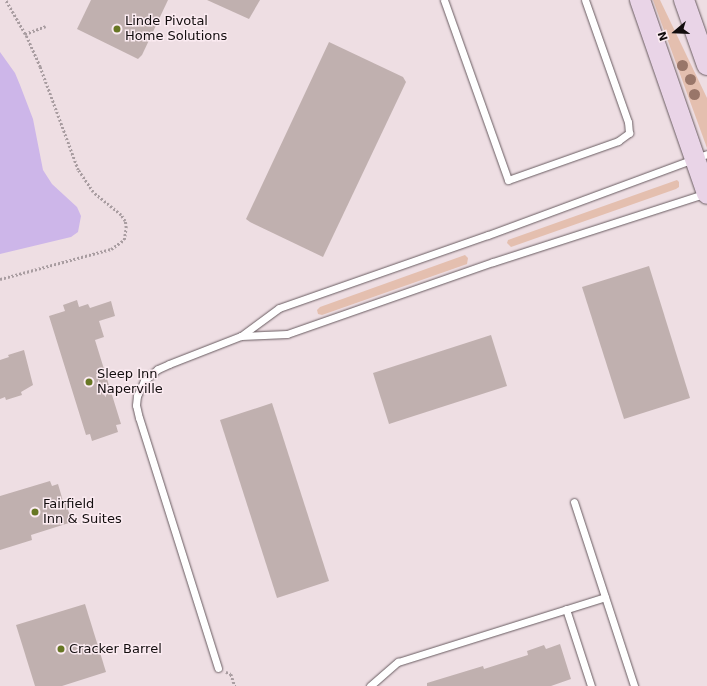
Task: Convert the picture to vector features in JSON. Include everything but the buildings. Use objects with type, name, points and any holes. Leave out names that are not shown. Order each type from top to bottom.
[{"type":"street","points":[[640,0],[701,156],[707,193]]},
{"type":"street","points":[[684,0],[707,65]]},
{"type":"lane","points":[[444,0],[508,180],[618,141],[629,133],[628,122],[585,0]]},
{"type":"lane","points":[[218,668],[138,418],[136,405],[140,388],[150,375],[158,369],[241,336],[279,308],[495,232],[701,156]]},
{"type":"lane","points":[[241,336],[287,334],[493,262],[707,193]]},
{"type":"lane","points":[[574,502],[634,686]]},
{"type":"lane","points":[[370,686],[398,662],[605,597]]},
{"type":"lane","points":[[566,609],[591,686]]},
{"type":"path","points":[[0,279],[111,249],[119,245],[126,235],[125,222],[121,216],[93,192],[78,170],[40,67],[25,34],[5,0]]},
{"type":"path","points":[[25,34],[46,26]]},
{"type":"path","points":[[218,668],[231,674],[235,686]]},
{"type":"shaded area","points":[[653,0],[660,0],[707,98],[707,148]]},
{"type":"shaded area","points":[[0,52],[15,73],[33,119],[43,170],[52,184],[77,207],[81,216],[78,232],[71,237],[0,254]]},
{"type":"shaded area","points":[[677,180],[679,182],[679,187],[676,189],[511,247],[507,243],[508,240]]},
{"type":"shaded area","points":[[465,255],[468,258],[467,264],[322,315],[318,314],[317,310],[320,307]]},
{"type":"place","name":"Linde Pivotal Home Solutions","points":[[117,29]]},
{"type":"place","name":"Sleep Inn Naperville","points":[[89,382]]},
{"type":"place","name":"Fairfield Inn & Suites","points":[[35,512]]},
{"type":"place","name":"Cracker Barrel","points":[[61,649]]}]
